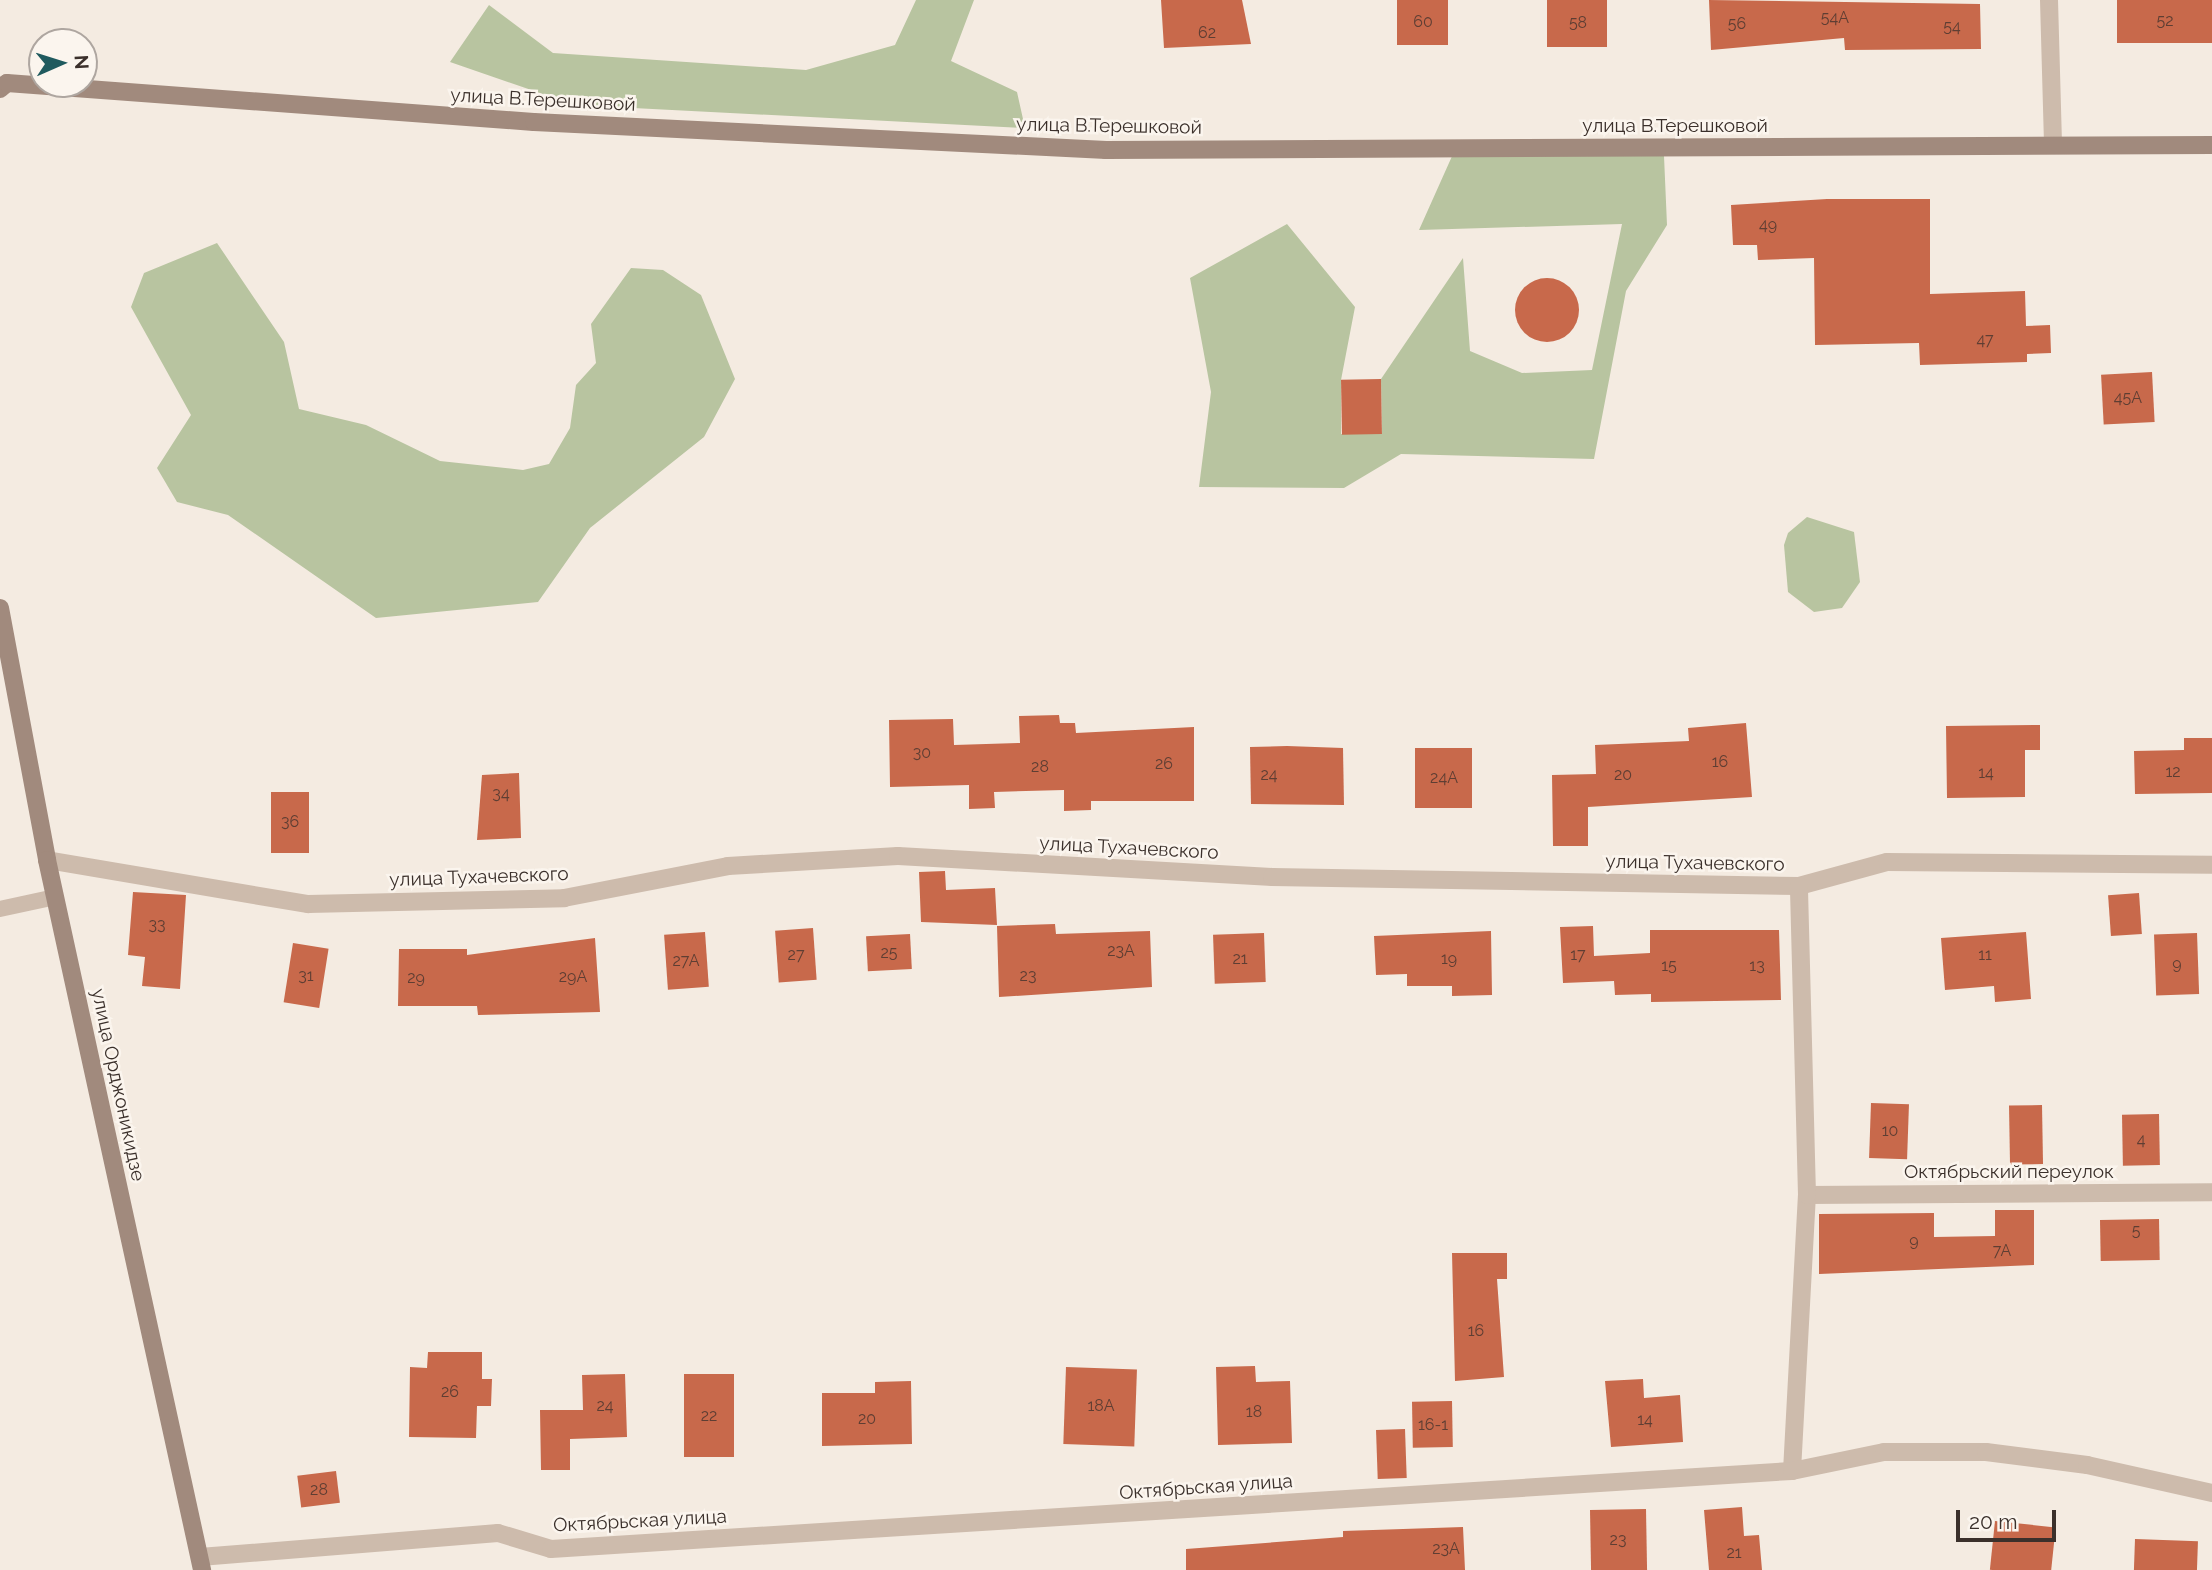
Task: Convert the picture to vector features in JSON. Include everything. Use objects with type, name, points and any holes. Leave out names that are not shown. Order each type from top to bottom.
[{"type":"main road","name":"улица В.Терешковой","points":[[2,83],[534,122],[1106,150],[2212,145]]},
{"type":"main road","name":"улица Орджоникидзе","points":[[0,608],[47,860],[201,1564]]},
{"type":"street","points":[[2049,0],[2053,144]]},
{"type":"street","name":"улица Тухачевского","points":[[47,860],[308,904],[564,898],[728,866],[898,856],[1272,877],[1799,886],[1887,862],[2212,865]]},
{"type":"street","points":[[1792,1471],[1807,1195],[1799,886]]},
{"type":"street","name":"Октябрьский переулок","points":[[1807,1195],[2212,1192]]},
{"type":"street","name":"Октябрьская улица","points":[[201,1564],[498,1533],[551,1549],[1792,1471],[1884,1452],[1986,1452],[2087,1465],[2212,1493]]},
{"type":"lane","points":[[0,909],[55,898]]},
{"type":"green space","points":[[916,0],[974,0],[951,61],[1017,92],[1025,128],[575,105],[450,62],[489,5],[553,53],[806,70],[895,45]]},
{"type":"green space","points":[[1453,154],[1664,156],[1667,225],[1626,291],[1594,459],[1401,454],[1344,488],[1199,487],[1211,392],[1190,278],[1287,224],[1355,307],[1341,380],[1341,434],[1382,433],[1381,379],[1463,258],[1470,351],[1522,373],[1592,370],[1622,224],[1419,230]]},
{"type":"green space","points":[[217,243],[284,342],[299,409],[366,425],[440,461],[523,470],[549,464],[570,428],[576,385],[596,363],[591,324],[631,268],[663,270],[701,295],[735,379],[704,437],[590,528],[538,602],[376,618],[228,515],[177,502],[157,468],[191,415],[131,307],[144,273]]},
{"type":"green space","points":[[1807,517],[1854,532],[1860,582],[1842,608],[1814,612],[1788,592],[1784,545],[1788,533]]},
{"type":"building","points":[[1161,0],[1242,0],[1251,44],[1164,48]]},
{"type":"building","points":[[1397,0],[1448,0],[1448,45],[1397,45]]},
{"type":"building","points":[[1547,0],[1607,0],[1607,47],[1547,47]]},
{"type":"building","points":[[1709,0],[1980,4],[1981,49],[1845,50],[1844,38],[1711,50]]},
{"type":"building","points":[[2117,0],[2212,0],[2212,43],[2117,43]]},
{"type":"building","points":[[1827,199],[1930,199],[1930,294],[2025,291],[2026,326],[2050,325],[2051,353],[2027,354],[2027,362],[1920,365],[1919,343],[1815,345],[1814,258],[1758,260],[1757,245],[1733,245],[1731,205]]},
{"type":"building","points":[[1547,278],[1565,284],[1573,292],[1579,310],[1573,328],[1565,336],[1547,342],[1529,336],[1521,328],[1515,310],[1521,292],[1529,284]]},
{"type":"building","points":[[2152,372],[2155,422],[2104,425],[2101,375]]},
{"type":"building","points":[[1381,379],[1382,434],[1342,435],[1341,380]]},
{"type":"building","points":[[1059,715],[1060,723],[1075,723],[1076,733],[1194,727],[1194,801],[1091,801],[1091,810],[1064,811],[1064,790],[994,792],[995,808],[969,809],[969,785],[890,787],[889,720],[953,719],[954,745],[1020,743],[1019,716]]},
{"type":"building","points":[[1746,723],[1752,797],[1588,807],[1588,846],[1553,846],[1552,775],[1596,774],[1595,745],[1689,741],[1688,728]]},
{"type":"building","points":[[2040,725],[2040,750],[2025,750],[2025,797],[1947,798],[1946,726]]},
{"type":"building","points":[[2184,738],[2212,738],[2212,793],[2135,794],[2134,751],[2184,750]]},
{"type":"building","points":[[1250,747],[1343,748],[1344,805],[1251,804]]},
{"type":"building","points":[[1415,748],[1472,748],[1472,808],[1415,808]]},
{"type":"building","points":[[519,773],[521,838],[477,840],[482,775]]},
{"type":"building","points":[[271,792],[309,792],[309,853],[271,853]]},
{"type":"building","points":[[945,871],[946,890],[995,888],[997,925],[921,922],[919,872]]},
{"type":"building","points":[[133,892],[186,895],[180,989],[142,986],[145,957],[128,955]]},
{"type":"building","points":[[2139,893],[2142,934],[2111,936],[2108,895]]},
{"type":"building","points":[[1055,924],[1056,934],[1150,931],[1152,987],[999,997],[997,926]]},
{"type":"building","points":[[1593,926],[1594,956],[1650,953],[1650,930],[1779,930],[1781,1000],[1651,1002],[1651,994],[1615,995],[1614,981],[1563,983],[1560,927]]},
{"type":"building","points":[[813,928],[817,980],[779,983],[775,931]]},
{"type":"building","points":[[1491,931],[1492,995],[1452,996],[1452,986],[1407,986],[1407,974],[1376,975],[1374,936]]},
{"type":"building","points":[[705,932],[709,987],[668,990],[664,935]]},
{"type":"building","points":[[2026,932],[2031,999],[1995,1002],[1994,986],[1945,990],[1941,938]]},
{"type":"building","points":[[1264,933],[1266,982],[1215,984],[1213,935]]},
{"type":"building","points":[[2197,933],[2199,994],[2156,995],[2154,935]]},
{"type":"building","points":[[910,934],[912,969],[868,971],[866,936]]},
{"type":"building","points":[[595,938],[600,1012],[478,1015],[477,1006],[398,1006],[399,949],[467,949],[467,955]]},
{"type":"building","points":[[293,943],[329,949],[319,1008],[284,1002]]},
{"type":"building","points":[[1871,1103],[1909,1104],[1907,1159],[1869,1158]]},
{"type":"building","points":[[2042,1105],[2043,1164],[2010,1165],[2009,1106]]},
{"type":"building","points":[[2159,1114],[2160,1165],[2123,1166],[2122,1115]]},
{"type":"building","points":[[1995,1210],[2034,1210],[2034,1265],[1819,1274],[1819,1214],[1934,1213],[1934,1237],[1995,1236]]},
{"type":"building","points":[[2159,1219],[2160,1260],[2101,1261],[2100,1220]]},
{"type":"building","points":[[1452,1253],[1507,1253],[1507,1279],[1497,1279],[1504,1377],[1455,1381]]},
{"type":"building","points":[[428,1352],[482,1352],[482,1379],[492,1379],[491,1406],[477,1406],[476,1438],[409,1437],[410,1367],[427,1368]]},
{"type":"building","points":[[1255,1366],[1256,1382],[1290,1381],[1292,1443],[1218,1445],[1216,1367]]},
{"type":"building","points":[[1066,1367],[1137,1369],[1134,1446],[1063,1444]]},
{"type":"building","points":[[625,1374],[627,1437],[570,1439],[570,1470],[541,1470],[540,1410],[583,1410],[582,1375]]},
{"type":"building","points":[[684,1374],[734,1374],[734,1457],[684,1457]]},
{"type":"building","points":[[1643,1379],[1644,1398],[1680,1395],[1683,1442],[1611,1447],[1605,1381]]},
{"type":"building","points":[[911,1381],[912,1444],[822,1446],[822,1393],[875,1393],[875,1382]]},
{"type":"building","points":[[1452,1401],[1453,1447],[1413,1448],[1412,1402]]},
{"type":"building","points":[[1405,1429],[1407,1478],[1378,1479],[1376,1430]]},
{"type":"building","points":[[336,1471],[340,1503],[301,1508],[297,1476]]},
{"type":"building","points":[[1742,1507],[1744,1536],[1759,1535],[1762,1570],[1709,1570],[1704,1510]]},
{"type":"building","points":[[1646,1509],[1647,1570],[1591,1570],[1590,1510]]},
{"type":"building","points":[[1995,1521],[2056,1527],[2051,1570],[1990,1570]]},
{"type":"building","points":[[1463,1527],[1465,1570],[1186,1570],[1186,1549],[1343,1537],[1343,1531]]},
{"type":"building","points":[[2135,1539],[2198,1541],[2197,1570],[2134,1570]]}]
